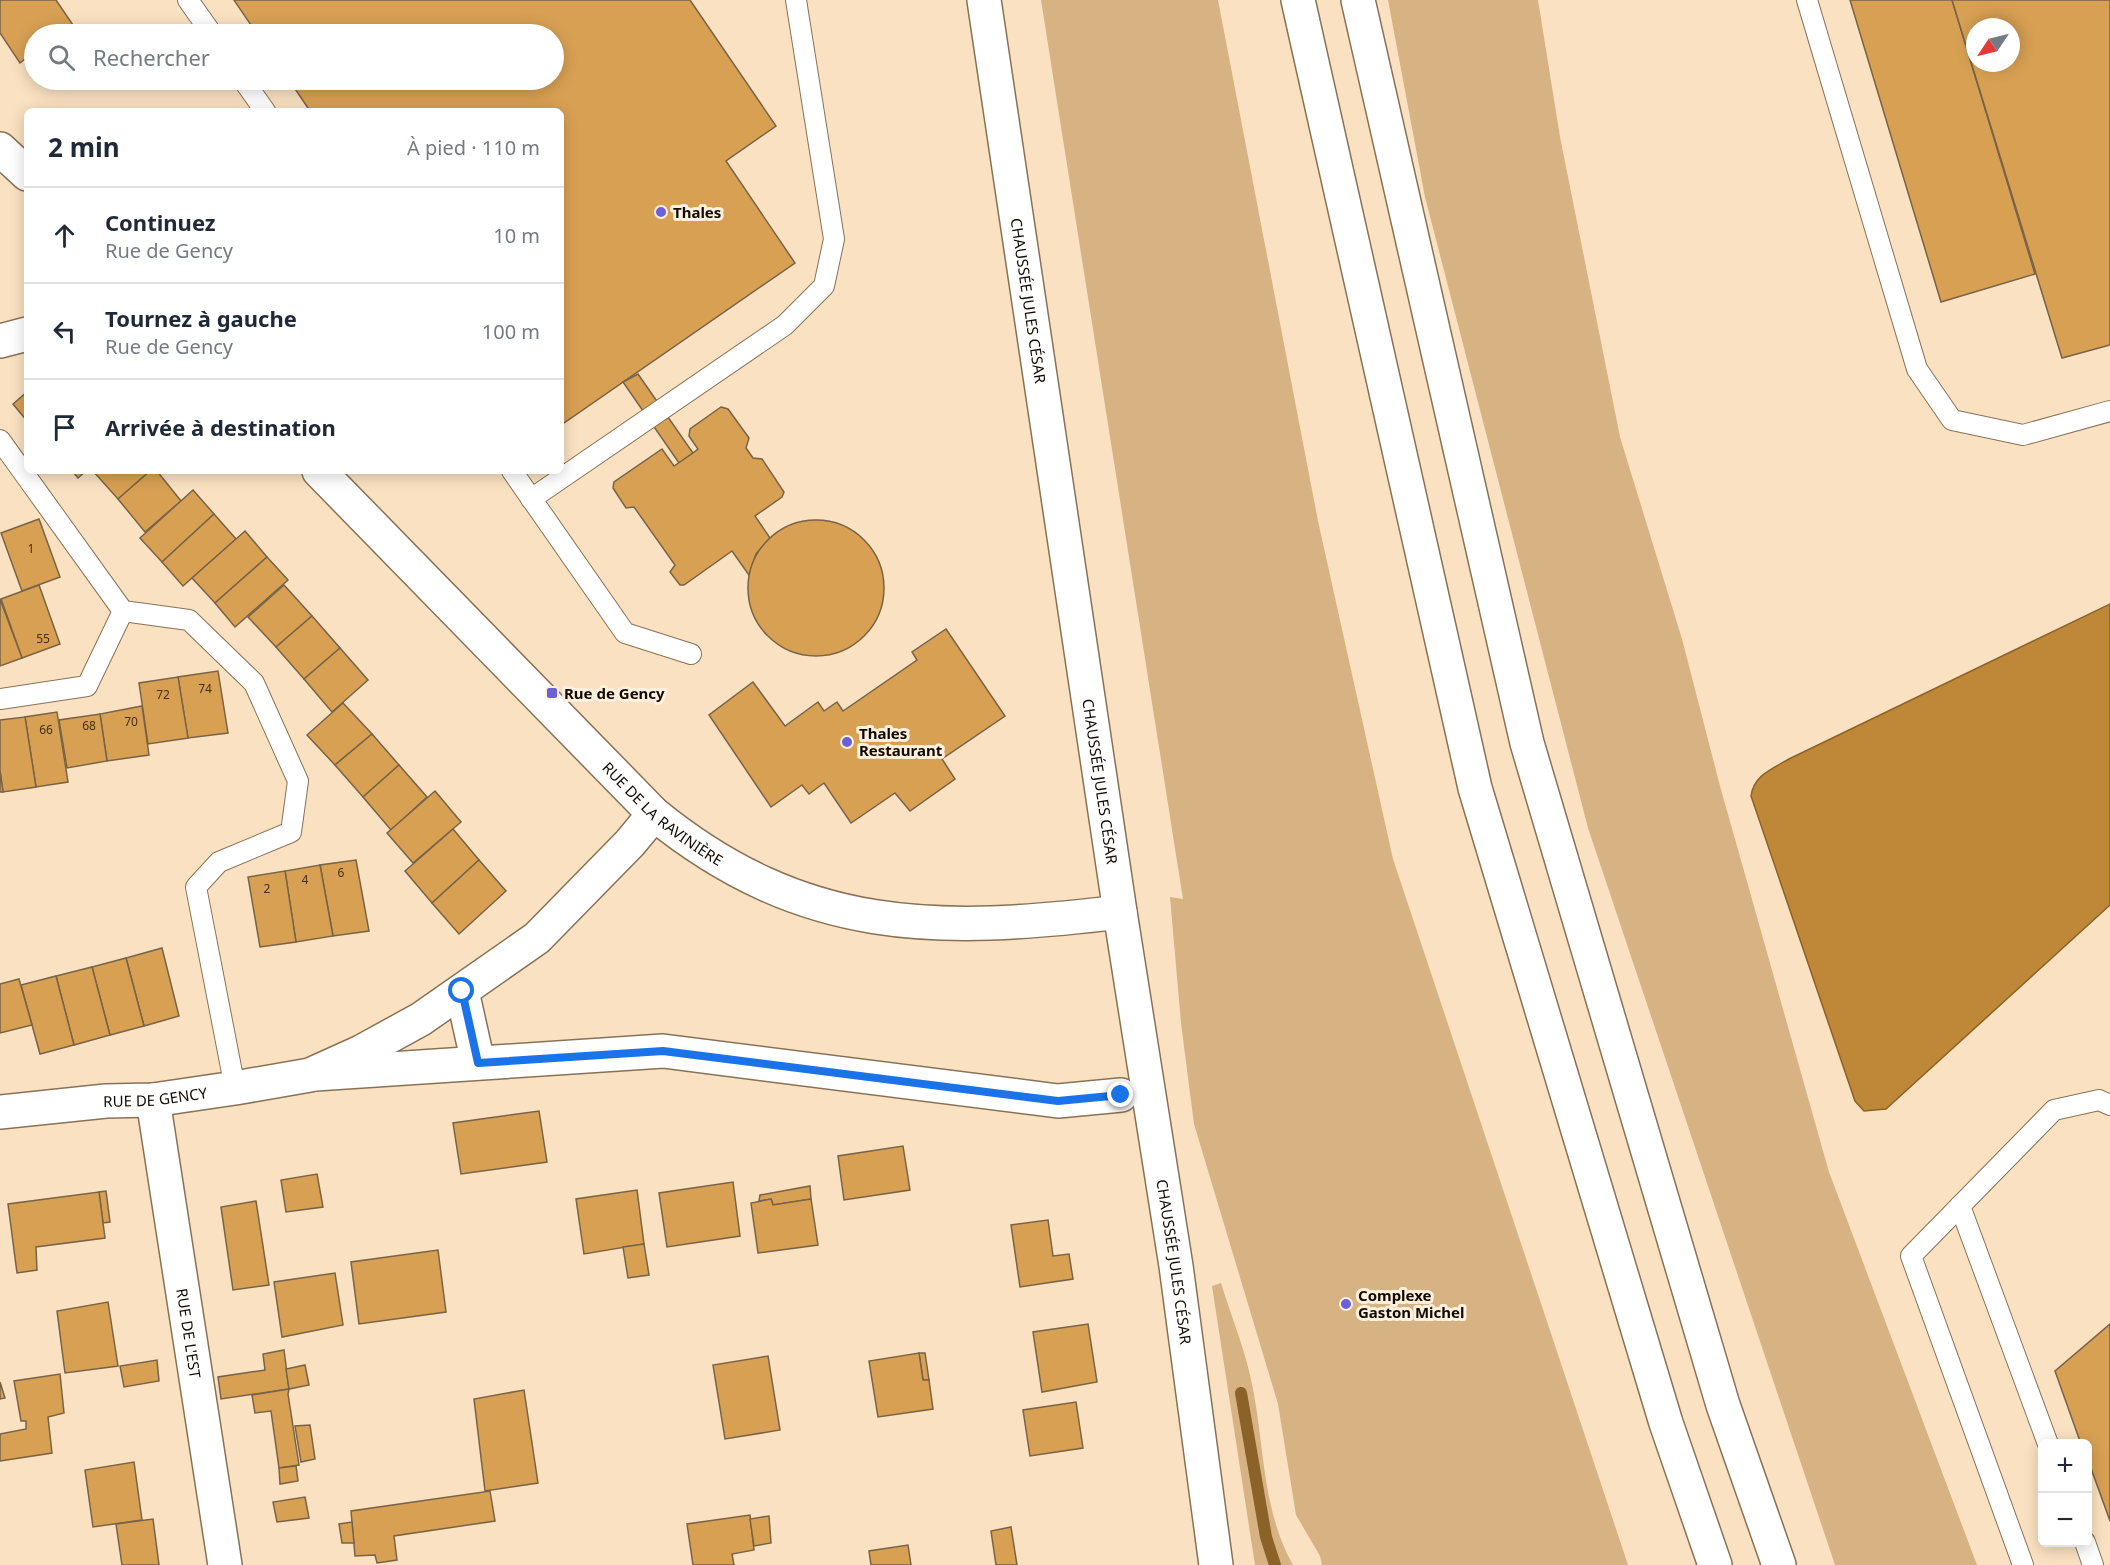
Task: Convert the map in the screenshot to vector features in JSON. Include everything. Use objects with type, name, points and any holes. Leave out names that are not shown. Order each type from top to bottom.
[{"type":"main road","name":"CHAUSSÉE JULES CÉSAR","points":[[984,0],[1120,912],[1174,1255],[1216,1565]]},
{"type":"main road","points":[[1298,0],[1476,788],[1666,1423],[1715,1565]]},
{"type":"main road","points":[[1358,0],[1527,743],[1723,1405],[1779,1565]]},
{"type":"main road","points":[[0,149],[24,171]]},
{"type":"main road","points":[[0,341],[24,335]]},
{"type":"main road","name":"RUE DE LA RAVINIÈRE","points":[[322,474],[654,814],[693,845],[732,868],[782,892],[828,908],[876,917],[940,924],[999,924],[1120,912]]},
{"type":"main road","name":"RUE DE GENCY","points":[[310,1075],[361,1052],[421,1019],[550,927],[630,843],[654,814]]},
{"type":"main road","points":[[462,991],[478,1063]]},
{"type":"main road","name":"RUE DE GENCY","points":[[0,1112],[106,1101],[153,1100],[310,1075],[663,1051],[1058,1101],[1121,1095]]},
{"type":"main road","name":"RUE DE L'EST","points":[[153,1100],[225,1565]]},
{"type":"lane","points":[[188,0],[205,24]]},
{"type":"lane","points":[[531,499],[785,325],[824,286],[834,239],[796,0]]},
{"type":"lane","points":[[1807,0],[1917,369],[1952,420],[2023,435],[2110,411]]},
{"type":"lane","points":[[250,90],[263,108]]},
{"type":"lane","points":[[0,440],[24,473]]},
{"type":"lane","points":[[24,474],[123,611],[189,620],[254,683],[298,781],[291,832],[219,862],[196,887],[235,1088]]},
{"type":"lane","points":[[514,474],[625,633],[691,654]]},
{"type":"lane","points":[[0,699],[87,686],[123,611]]},
{"type":"lane","points":[[2023,1565],[1911,1256],[2055,1110],[2099,1100],[2110,1105]]},
{"type":"lane","points":[[1960,1206],[2047,1439]]},
{"type":"lane","points":[[2087,1547],[2093,1565]]},
{"type":"shaded area","points":[[1041,0],[1218,0],[1318,521],[1393,859],[1628,1565],[1322,1565],[1320,1556],[1296,1515],[1278,1404],[1194,1124],[1181,1023],[1170,897],[1183,899]]},
{"type":"shaded area","points":[[1388,0],[1538,0],[1560,137],[1620,437],[1682,639],[1720,786],[1829,1172],[1977,1565],[1835,1565],[1588,828],[1425,197]]},
{"type":"shaded area","points":[[2110,604],[2110,905],[1886,1109],[1864,1111],[1855,1101],[1751,796],[1753,789],[1765,773],[1789,759]]},
{"type":"shaded area","points":[[1221,1283],[1250,1375],[1274,1520],[1293,1565],[1255,1565],[1212,1286]]},
{"type":"building","points":[[0,0],[56,0],[72,24],[24,24],[24,60],[20,63],[0,33]]},
{"type":"building","name":"Thales","points":[[234,0],[690,0],[776,126],[726,161],[795,263],[564,423],[564,108],[308,108],[296,90],[564,90],[564,24],[250,24]]},
{"type":"building","points":[[1850,0],[1952,0],[1966,46],[1966,72],[1974,72],[2035,274],[1941,302]]},
{"type":"building","points":[[1952,0],[2110,0],[2110,345],[2062,358],[1974,72],[2020,72],[2020,18],[1966,18],[1966,46]]},
{"type":"building","points":[[638,374],[693,453],[679,463],[623,382]]},
{"type":"building","points":[[24,395],[24,417],[13,404]]},
{"type":"building","points":[[721,407],[728,409],[749,438],[746,448],[753,458],[762,459],[784,492],[782,497],[755,516],[770,538],[756,554],[749,575],[732,551],[684,585],[680,585],[670,572],[675,565],[634,507],[626,508],[613,488],[614,482],[662,449],[674,466],[693,453],[698,449],[689,436],[690,429]]},
{"type":"building","points":[[96,474],[147,474],[118,499]]},
{"type":"building","points":[[147,474],[159,474],[181,501],[145,532],[118,499]]},
{"type":"building","points":[[193,490],[214,514],[162,562],[140,538]]},
{"type":"building","points":[[214,514],[236,539],[183,586],[162,562]]},
{"type":"building","points":[[39,519],[60,577],[22,591],[1,533]]},
{"type":"building","points":[[816,520],[842,525],[854,531],[864,540],[873,550],[879,562],[884,588],[879,614],[873,626],[864,636],[854,645],[842,651],[816,656],[790,651],[778,645],[768,636],[759,626],[753,614],[748,588],[753,562],[759,550],[768,540],[778,531],[790,525]]},
{"type":"building","points":[[245,531],[267,557],[215,603],[192,578]]},
{"type":"building","points":[[267,557],[288,580],[235,627],[215,603]]},
{"type":"building","points":[[39,585],[60,644],[22,658],[1,599]]},
{"type":"building","points":[[284,585],[312,616],[276,647],[248,617]]},
{"type":"building","points":[[0,599],[22,658],[0,666]]},
{"type":"building","points":[[312,616],[340,648],[304,679],[276,647]]},
{"type":"building","name":"Thales Restaurant","points":[[946,629],[1005,716],[942,759],[955,779],[910,811],[895,793],[851,823],[824,783],[809,794],[802,785],[771,807],[709,715],[753,682],[785,726],[818,702],[824,711],[837,702],[843,711],[917,660],[912,652]]},
{"type":"building","points":[[340,648],[368,680],[332,712],[304,679]]},
{"type":"building","points":[[218,671],[228,733],[188,738],[178,677]]},
{"type":"building","points":[[178,677],[188,738],[148,744],[139,683]]},
{"type":"building","points":[[343,703],[372,734],[335,765],[307,735]]},
{"type":"building","points":[[142,706],[149,755],[107,761],[100,714]]},
{"type":"building","points":[[57,712],[68,782],[36,787],[25,717]]},
{"type":"building","points":[[100,714],[107,761],[67,768],[59,720]]},
{"type":"building","points":[[25,717],[36,787],[3,792],[0,771],[0,720]]},
{"type":"building","points":[[372,734],[399,765],[363,797],[335,765]]},
{"type":"building","points":[[399,765],[427,797],[391,830],[363,797]]},
{"type":"building","points":[[0,771],[3,792],[0,792]]},
{"type":"building","points":[[435,791],[461,822],[413,863],[387,833]]},
{"type":"building","points":[[453,829],[479,860],[432,903],[405,871]]},
{"type":"building","points":[[356,860],[369,931],[333,936],[320,865]]},
{"type":"building","points":[[479,860],[506,891],[459,934],[432,903]]},
{"type":"building","points":[[320,865],[333,936],[296,942],[285,871]]},
{"type":"building","points":[[285,871],[296,942],[260,947],[248,877]]},
{"type":"building","points":[[162,948],[179,1016],[144,1026],[126,958]]},
{"type":"building","points":[[126,958],[144,1026],[110,1035],[92,967]]},
{"type":"building","points":[[92,967],[110,1035],[74,1045],[56,976]]},
{"type":"building","points":[[56,976],[74,1045],[40,1054],[21,985]]},
{"type":"building","points":[[19,979],[32,1025],[0,1033],[0,984]]},
{"type":"building","points":[[539,1111],[547,1162],[461,1174],[453,1123]]},
{"type":"building","points":[[903,1146],[910,1190],[844,1200],[838,1156]]},
{"type":"building","points":[[317,1174],[323,1207],[286,1212],[281,1180]]},
{"type":"building","points":[[733,1182],[740,1236],[667,1247],[659,1193]]},
{"type":"building","points":[[810,1186],[811,1199],[773,1205],[771,1199],[759,1201],[760,1195]]},
{"type":"building","points":[[637,1190],[644,1244],[584,1254],[576,1199]]},
{"type":"building","points":[[106,1191],[110,1222],[103,1223],[99,1192]]},
{"type":"building","points":[[99,1192],[105,1238],[36,1247],[37,1270],[17,1273],[8,1204]]},
{"type":"building","points":[[771,1199],[773,1205],[811,1199],[818,1245],[758,1253],[751,1203]]},
{"type":"building","points":[[256,1201],[269,1285],[233,1290],[221,1207]]},
{"type":"building","points":[[1048,1220],[1053,1256],[1069,1254],[1073,1279],[1020,1287],[1011,1225]]},
{"type":"building","points":[[644,1244],[649,1275],[628,1278],[623,1247]]},
{"type":"building","points":[[438,1250],[446,1312],[359,1324],[351,1262]]},
{"type":"building","points":[[335,1273],[343,1325],[282,1337],[274,1282]]},
{"type":"building","points":[[108,1302],[118,1366],[65,1373],[57,1311]]},
{"type":"building","points":[[1088,1324],[1097,1382],[1042,1392],[1033,1332]]},
{"type":"building","points":[[2110,1324],[2110,1521],[2092,1471],[2092,1439],[2079,1439],[2055,1371]]},
{"type":"building","points":[[284,1350],[289,1389],[221,1399],[218,1377],[265,1370],[263,1354]]},
{"type":"building","points":[[919,1353],[925,1353],[929,1380],[923,1380]]},
{"type":"building","points":[[919,1353],[923,1380],[929,1380],[933,1409],[878,1417],[869,1361]]},
{"type":"building","points":[[768,1356],[780,1430],[725,1439],[713,1365]]},
{"type":"building","points":[[157,1360],[159,1381],[124,1387],[120,1366]]},
{"type":"building","points":[[305,1365],[309,1385],[289,1389],[286,1369]]},
{"type":"building","points":[[60,1374],[64,1413],[48,1417],[52,1453],[0,1461],[0,1434],[26,1429],[26,1421],[21,1421],[14,1381]]},
{"type":"building","points":[[0,1382],[5,1398],[0,1399]]},
{"type":"building","points":[[289,1389],[299,1465],[279,1468],[271,1411],[255,1413],[252,1395]]},
{"type":"building","points":[[524,1390],[538,1483],[485,1491],[474,1399]]},
{"type":"building","points":[[1076,1402],[1083,1448],[1030,1456],[1023,1410]]},
{"type":"building","points":[[310,1425],[315,1459],[301,1462],[295,1426]]},
{"type":"building","points":[[134,1462],[142,1520],[93,1527],[85,1470]]},
{"type":"building","points":[[296,1466],[298,1481],[280,1484],[279,1468]]},
{"type":"building","points":[[490,1491],[495,1521],[394,1536],[397,1560],[377,1563],[375,1555],[355,1556],[351,1511]]},
{"type":"building","points":[[305,1497],[309,1518],[277,1522],[273,1502]]},
{"type":"building","points":[[750,1515],[754,1550],[732,1554],[734,1565],[693,1565],[687,1524]]},
{"type":"building","points":[[769,1516],[771,1543],[754,1546],[750,1519]]},
{"type":"building","points":[[153,1519],[159,1565],[122,1565],[116,1524]]},
{"type":"building","points":[[352,1522],[354,1543],[342,1543],[339,1524]]},
{"type":"building","points":[[1011,1527],[1017,1565],[996,1565],[991,1531]]},
{"type":"building","points":[[908,1545],[911,1565],[871,1565],[869,1551]]},
{"type":"waterway","points":[[1241,1393],[1266,1537],[1275,1565]]},
{"type":"place","name":"Thales","points":[[661,212]]},
{"type":"place","name":"Rue de Gency","points":[[552,693]]},
{"type":"place","name":"Thales Restaurant","points":[[847,742]]},
{"type":"place","name":"Complexe Gaston Michel","points":[[1346,1304]]},
{"type":"route","points":[[462,991],[478,1063],[663,1051],[1058,1101],[1121,1095]]}]
